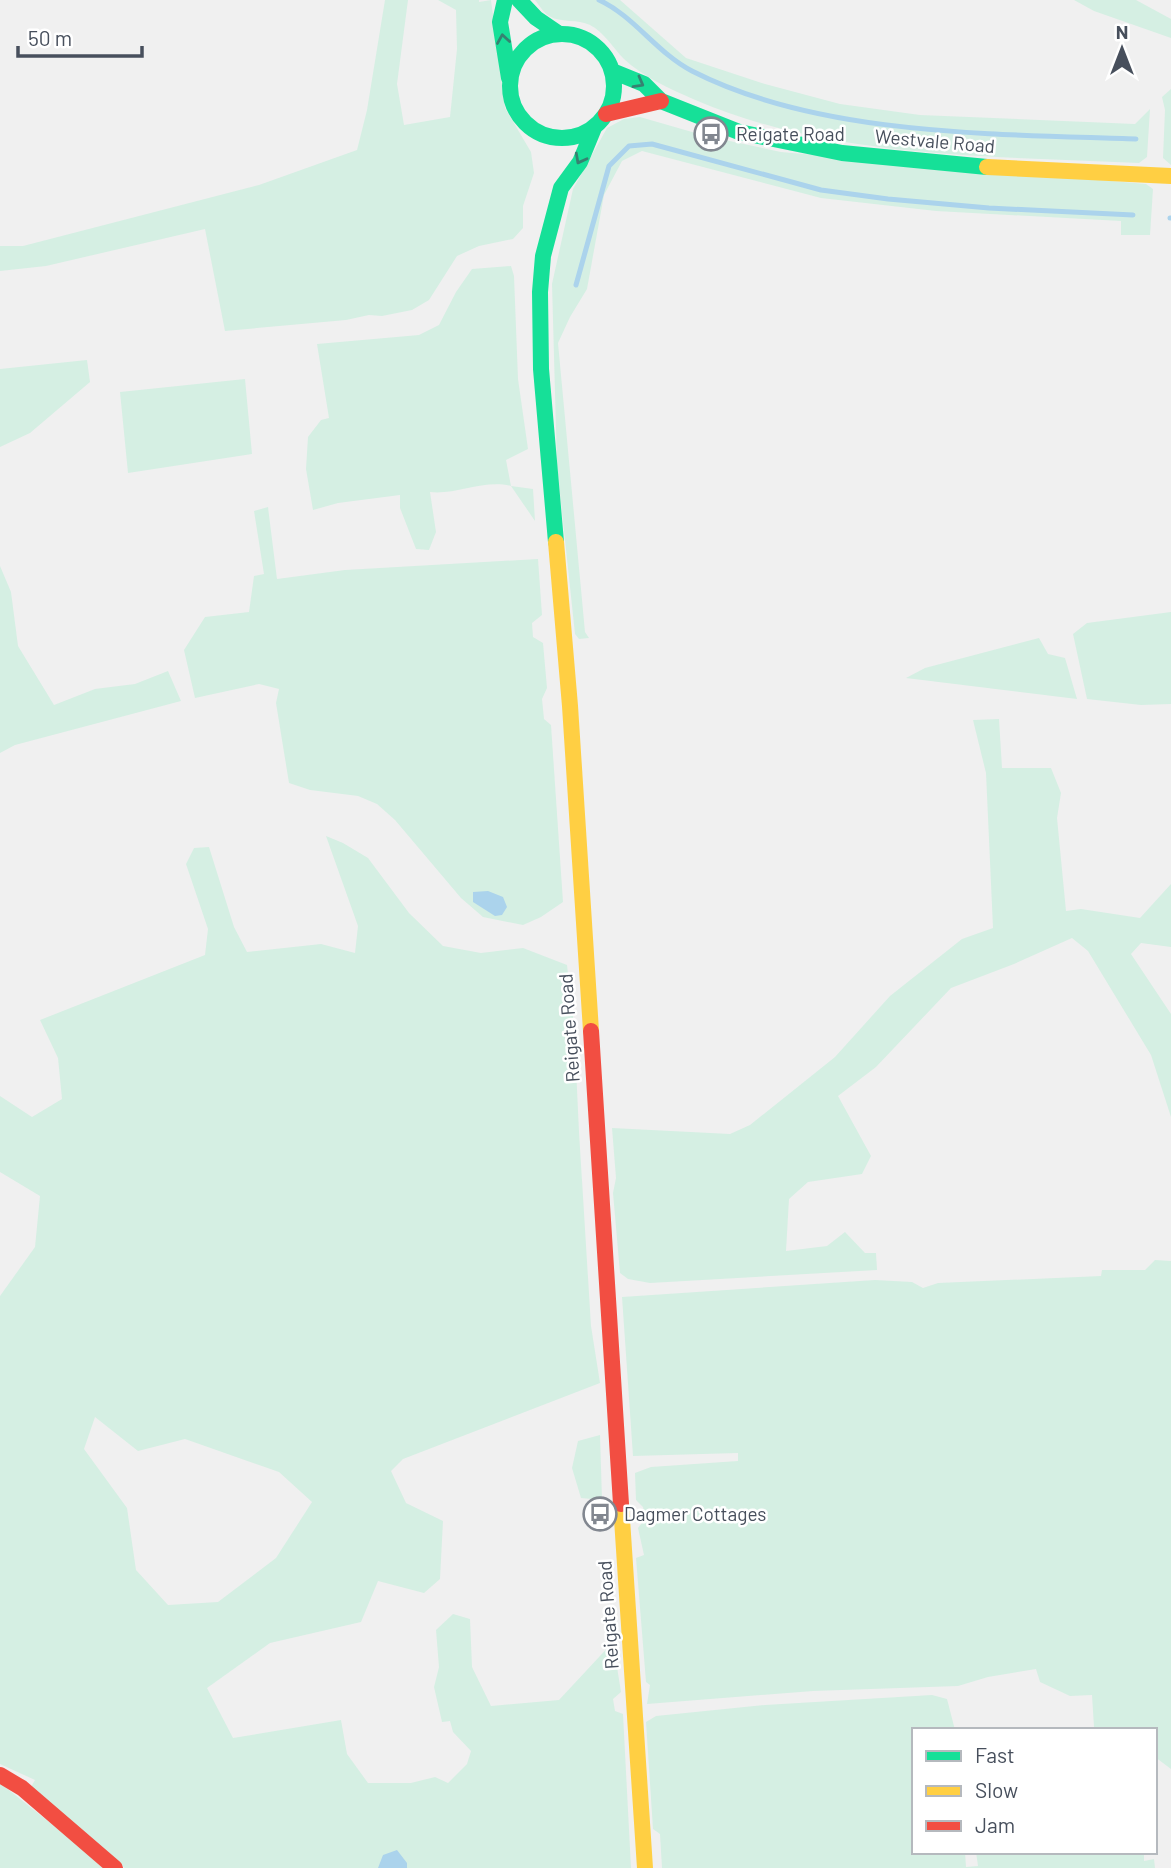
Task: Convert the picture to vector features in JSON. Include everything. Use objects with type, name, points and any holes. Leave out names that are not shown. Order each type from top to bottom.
[{"type":"main road","points":[[505,0],[500,22],[510,96],[516,113],[528,126],[546,141],[578,136],[594,128],[606,114],[612,101],[612,71],[605,55],[592,43],[576,35],[558,33],[541,37],[526,47],[515,61],[509,78]]},
{"type":"main road","points":[[519,0],[536,18],[558,33]]},
{"type":"main road","name":"Westvale Road","points":[[612,71],[644,83],[661,101],[739,132],[842,153],[982,167],[1171,176]]},
{"type":"main road","points":[[606,114],[661,101]]},
{"type":"main road","name":"Reigate Road","points":[[594,128],[580,162],[559,181],[543,256],[540,292],[541,369],[569,695],[645,1868]]},
{"type":"main road","points":[[0,1775],[22,1788],[116,1868]]},
{"type":"green space","points":[[385,0],[408,0],[397,84],[404,125],[450,117],[457,49],[456,10],[438,0],[491,0],[505,108],[531,152],[534,173],[523,206],[523,228],[513,239],[479,246],[457,256],[429,300],[412,310],[382,316],[369,315],[346,320],[225,331],[205,229],[46,266],[0,271],[0,246],[23,246],[259,185],[357,150],[367,110]]},
{"type":"green space","points":[[535,0],[620,0],[686,58],[765,84],[840,104],[920,115],[1135,124],[1150,109],[1147,157],[1139,163],[969,155],[856,144],[800,133],[746,119],[666,86],[631,65],[595,28],[585,23],[553,18],[545,13]]},
{"type":"green space","points":[[1074,0],[1136,0],[1171,19],[1171,38],[1094,11]]},
{"type":"green space","points":[[1171,89],[1171,165],[1163,158],[1165,110],[1162,97]]},
{"type":"green space","points":[[640,117],[706,136],[781,152],[1146,184],[1153,189],[1150,235],[1121,235],[1121,221],[936,211],[821,198],[642,151],[622,161],[604,195],[587,289],[558,343],[585,632],[589,638],[579,639],[575,634],[557,465],[552,284],[573,189],[607,128],[624,119]]},
{"type":"green space","points":[[511,266],[514,276],[518,379],[528,449],[506,460],[511,486],[491,484],[430,492],[436,532],[429,550],[416,549],[400,508],[400,495],[338,503],[313,510],[306,469],[308,437],[321,420],[329,418],[317,344],[419,335],[439,325],[456,292],[472,269]]},
{"type":"green space","points":[[87,360],[90,382],[30,433],[0,447],[0,369]]},
{"type":"green space","points":[[245,379],[252,454],[128,473],[120,392]]},
{"type":"green space","points":[[511,486],[533,489],[535,521]]},
{"type":"green space","points":[[268,507],[277,579],[345,570],[538,559],[542,615],[532,623],[533,637],[543,643],[547,688],[542,699],[544,719],[551,725],[563,902],[523,925],[483,917],[461,898],[395,820],[377,804],[358,796],[310,790],[289,783],[276,703],[279,689],[259,684],[195,698],[184,650],[205,617],[249,612],[254,576],[264,574],[254,511]]},
{"type":"green space","points":[[0,566],[11,592],[18,646],[54,705],[95,689],[135,684],[168,671],[181,701],[15,745],[0,753]]},
{"type":"green space","points":[[1171,612],[1171,704],[1141,705],[1087,699],[1073,634],[1087,623]]},
{"type":"green space","points":[[1039,638],[1048,654],[1065,658],[1077,699],[906,678],[925,668]]},
{"type":"green space","points":[[999,719],[1002,768],[1051,768],[1061,793],[1057,818],[1066,911],[1081,909],[1140,918],[1171,884],[1171,947],[1141,943],[1131,954],[1171,1014],[1171,1117],[1151,1055],[1088,951],[1072,938],[951,988],[876,1067],[838,1096],[871,1156],[862,1174],[808,1182],[789,1199],[786,1251],[827,1246],[845,1232],[865,1253],[876,1253],[877,1270],[650,1283],[628,1279],[620,1273],[613,1193],[616,1178],[612,1128],[730,1134],[750,1125],[835,1057],[890,996],[962,939],[993,928],[986,773],[973,720]]},
{"type":"green space","points":[[326,836],[368,858],[409,913],[443,946],[481,953],[523,948],[567,965],[577,1051],[579,1132],[591,1326],[600,1383],[403,1459],[391,1471],[406,1503],[443,1521],[440,1579],[424,1593],[378,1581],[361,1622],[270,1643],[207,1688],[233,1738],[341,1720],[347,1754],[368,1783],[411,1783],[435,1777],[448,1783],[467,1764],[471,1751],[453,1732],[450,1721],[442,1722],[434,1687],[439,1667],[436,1630],[453,1614],[470,1619],[472,1667],[491,1706],[559,1700],[613,1642],[621,1692],[613,1699],[615,1711],[623,1714],[631,1868],[125,1868],[31,1787],[35,1780],[0,1764],[0,1296],[35,1247],[40,1196],[0,1172],[0,1096],[32,1117],[62,1099],[58,1058],[40,1020],[205,955],[208,929],[186,864],[194,848],[209,847],[234,927],[247,952],[321,944],[355,953],[358,926]],"holes":[[[95,1417],[138,1451],[185,1439],[279,1472],[312,1502],[276,1558],[218,1602],[168,1605],[136,1570],[127,1508],[84,1449]]]},
{"type":"green space","points":[[1155,1260],[1171,1261],[1171,1769],[1157,1758],[1157,1728],[1068,1728],[1094,1727],[1092,1695],[1070,1696],[1040,1682],[1036,1669],[988,1677],[958,1686],[813,1691],[647,1704],[650,1685],[646,1682],[636,1558],[644,1555],[638,1528],[645,1519],[643,1507],[636,1500],[635,1473],[651,1467],[738,1461],[738,1453],[633,1456],[622,1297],[875,1280],[912,1282],[923,1288],[938,1283],[1101,1276],[1102,1270],[1145,1270]]},
{"type":"green space","points":[[600,1435],[602,1500],[581,1498],[572,1468],[578,1441]]},
{"type":"green space","points":[[932,1695],[947,1699],[954,1728],[912,1728],[912,1854],[965,1854],[966,1867],[978,1866],[976,1854],[1144,1854],[1144,1861],[1154,1859],[1155,1868],[662,1868],[660,1834],[653,1829],[646,1722],[656,1716],[765,1705]]},
{"type":"green space","points":[[0,1783],[107,1868],[0,1868]]},
{"type":"water","points":[[488,891],[503,897],[507,907],[502,915],[495,916],[473,902],[473,892]]},
{"type":"water","points":[[397,1850],[407,1863],[407,1868],[378,1868],[383,1855]]},
{"type":"waterway","points":[[599,0],[623,15],[668,55],[692,71],[742,92],[795,108],[851,120],[909,127],[1136,139]]},
{"type":"waterway","points":[[576,285],[609,166],[629,146],[652,144],[821,190],[989,208],[1133,215]]},
{"type":"traffic: fast","points":[[505,0],[500,22],[509,78]]},
{"type":"traffic: fast","points":[[519,0],[536,18],[558,33]]},
{"type":"traffic: fast","points":[[562,34],[582,38],[599,49],[610,66],[614,86],[610,106],[599,123],[582,134],[562,138],[542,134],[525,123],[514,106],[510,86],[514,66],[525,49],[542,38],[562,34]]},
{"type":"traffic: fast","points":[[612,71],[644,84],[661,101],[739,132],[842,153],[987,167]]},
{"type":"traffic: fast","points":[[556,542],[541,369],[540,292],[543,256],[561,188],[580,162],[594,128]]},
{"type":"traffic: slow","points":[[987,167],[1171,176]]},
{"type":"traffic: slow","points":[[556,542],[570,706],[591,1031]]},
{"type":"traffic: slow","points":[[621,1504],[645,1868]]},
{"type":"traffic: jam","points":[[606,114],[661,101]]},
{"type":"traffic: jam","points":[[591,1031],[621,1504]]},
{"type":"traffic: jam","points":[[0,1775],[22,1788],[115,1868]]},
{"type":"place","name":"Reigate Road","points":[[711,134]]},
{"type":"place","name":"Dagmer Cottages","points":[[600,1514]]}]
